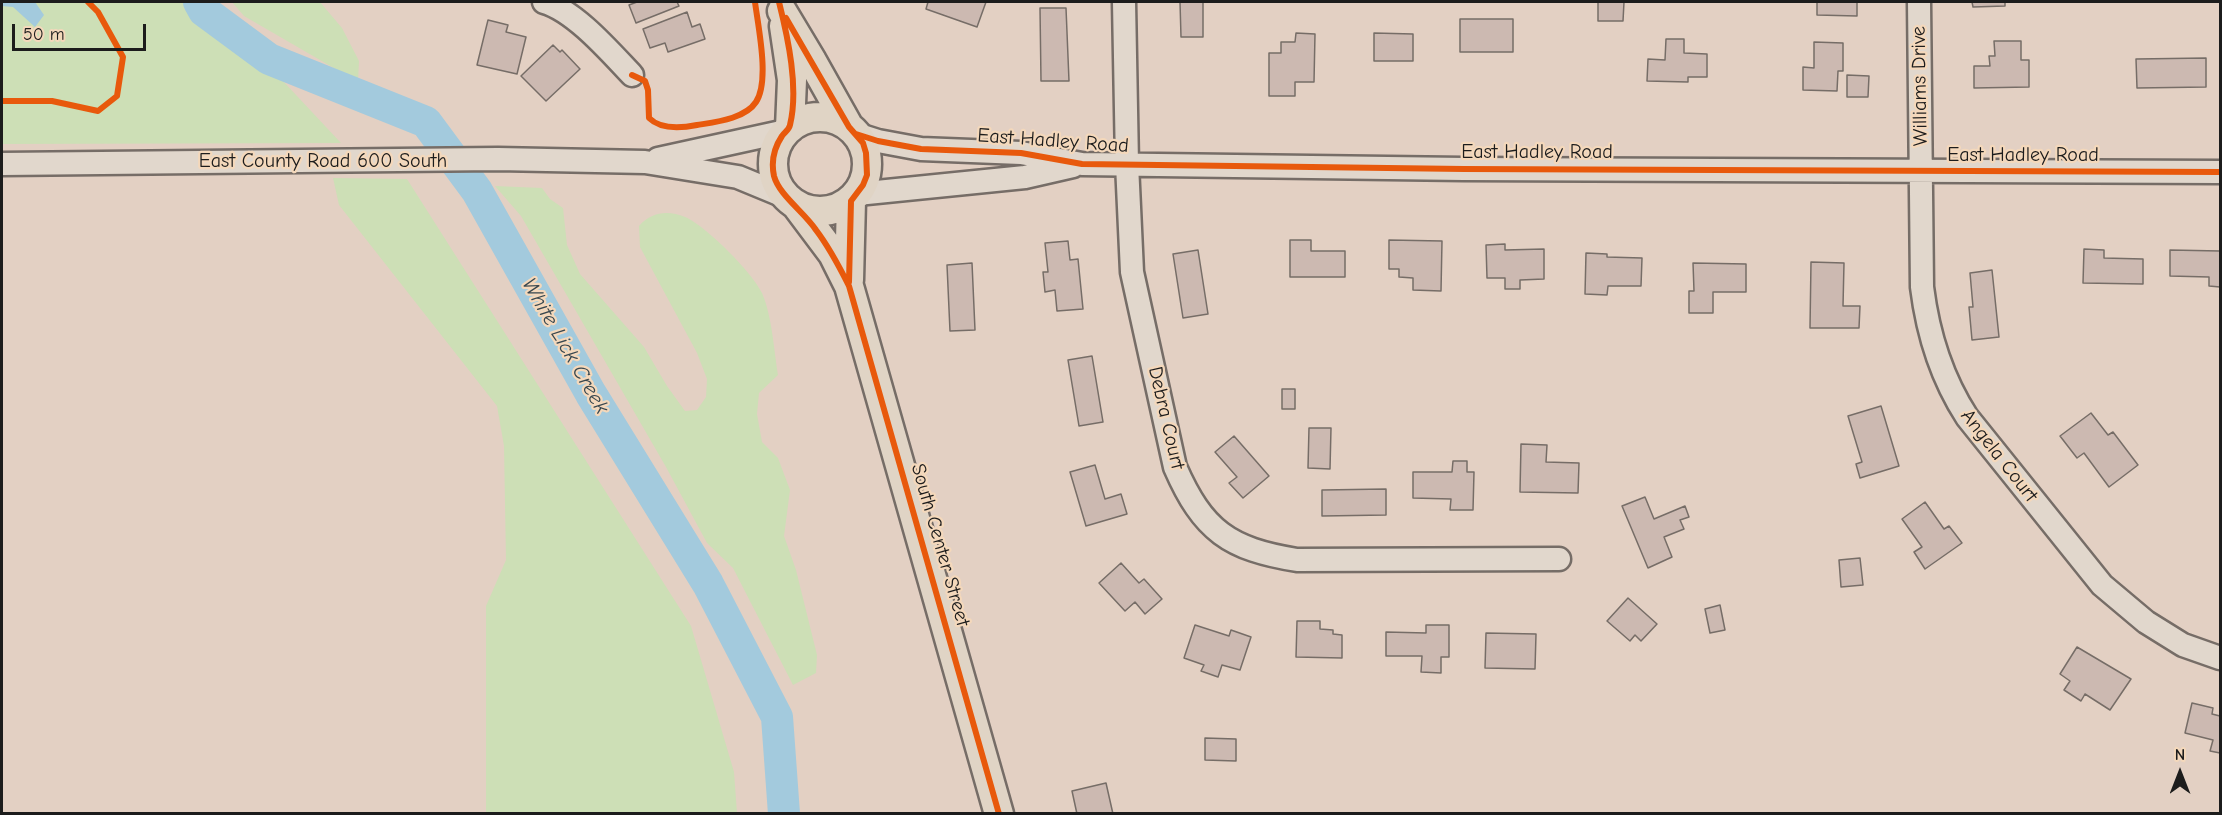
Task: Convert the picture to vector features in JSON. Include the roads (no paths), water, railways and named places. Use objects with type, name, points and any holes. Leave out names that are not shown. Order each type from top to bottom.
[{"type":"main road","points":[[781,6],[792,80],[788,130]]},
{"type":"main road","points":[[781,6],[853,130],[863,143],[868,164],[867,175],[854,197],[838,208],[824,212],[810,211],[791,201],[775,178],[773,158],[776,148],[788,130],[803,120],[819,117],[834,120],[853,130]]},
{"type":"main road","name":"South Center Street","points":[[849,286],[854,197]]},
{"type":"main road","name":"South Center Street","points":[[791,201],[833,254],[849,286],[999,813]]},
{"type":"street","points":[[550,2],[592,33],[632,75]]},
{"type":"street","name":"Debra Court","points":[[1124,2],[1132,272],[1175,467],[1185,490],[1202,516],[1215,529],[1242,546],[1263,554],[1297,560],[1559,559]]},
{"type":"street","name":"Williams Drive","points":[[1919,2],[1922,171]]},
{"type":"street","name":"East County Road 600 South","points":[[645,162],[788,130]]},
{"type":"street","name":"East Hadley Road","points":[[853,130],[878,141],[921,149],[1021,153],[1082,164],[1464,169],[2220,172]]},
{"type":"street","name":"East County Road 600 South","points":[[2,164],[498,159],[645,162],[738,177],[791,201]]},
{"type":"street","name":"East Hadley Road","points":[[854,197],[1025,177],[1082,164]]},
{"type":"street","name":"Angela Court","points":[[1922,171],[1922,287],[1926,320],[1936,358],[1952,394],[1967,417],[2102,585],[2146,622],[2174,640],[2200,653],[2220,658]]},
{"type":"water","points":[[2,2],[35,2],[44,15],[35,27],[13,7],[2,6]]},
{"type":"waterway","name":"White Lick Creek","points":[[199,2],[204,11],[269,59],[426,122],[477,191],[591,394],[708,584],[777,717],[784,814]]}]
